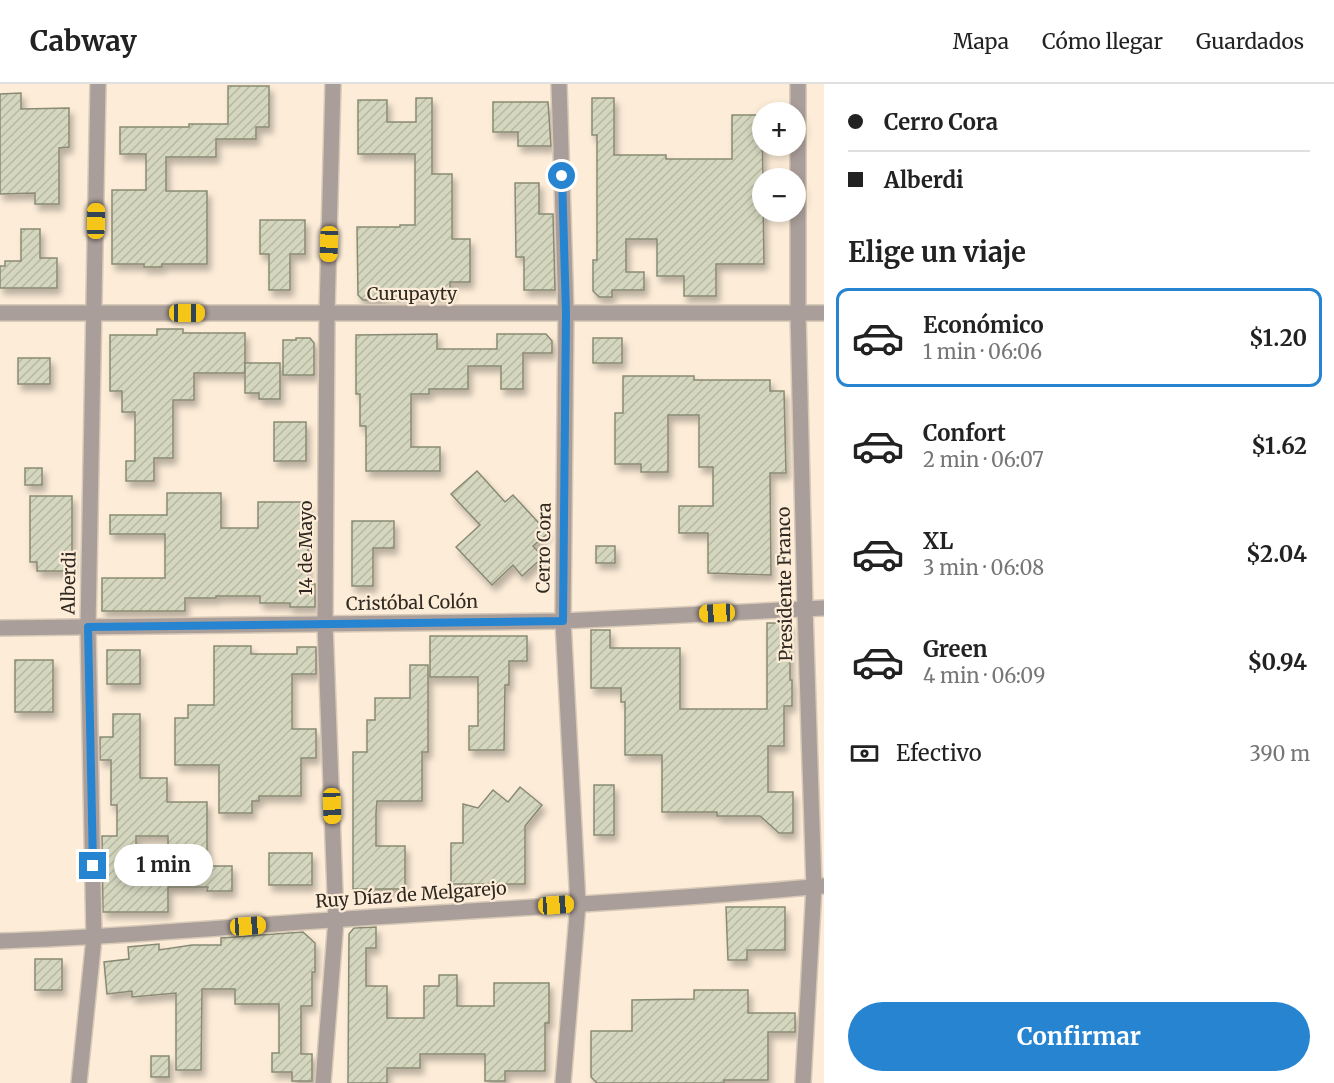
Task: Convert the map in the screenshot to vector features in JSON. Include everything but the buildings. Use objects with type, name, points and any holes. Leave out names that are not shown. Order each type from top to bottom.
[{"type":"street","name":"Alberdi","points":[[79,1083],[94,938],[88,627],[98,84]]},
{"type":"street","name":"14 de Mayo","points":[[323,1083],[336,920],[325,624],[327,313],[333,84]]},
{"type":"street","name":"Cerro Cora","points":[[559,84],[566,313],[563,621],[578,904],[564,1083]]},
{"type":"street","name":"Presidente Franco","points":[[798,84],[798,313],[805,609],[819,886],[803,1083]]},
{"type":"street","name":"Curupayty","points":[[0,313],[824,313]]},
{"type":"street","name":"Cristóbal Colón","points":[[0,627],[563,621],[824,608]]},
{"type":"street","name":"Ruy Díaz de Melgarejo","points":[[0,941],[94,938],[819,886]]},
{"type":"route","points":[[93,866],[88,627],[563,621],[566,313],[562,176]]}]
